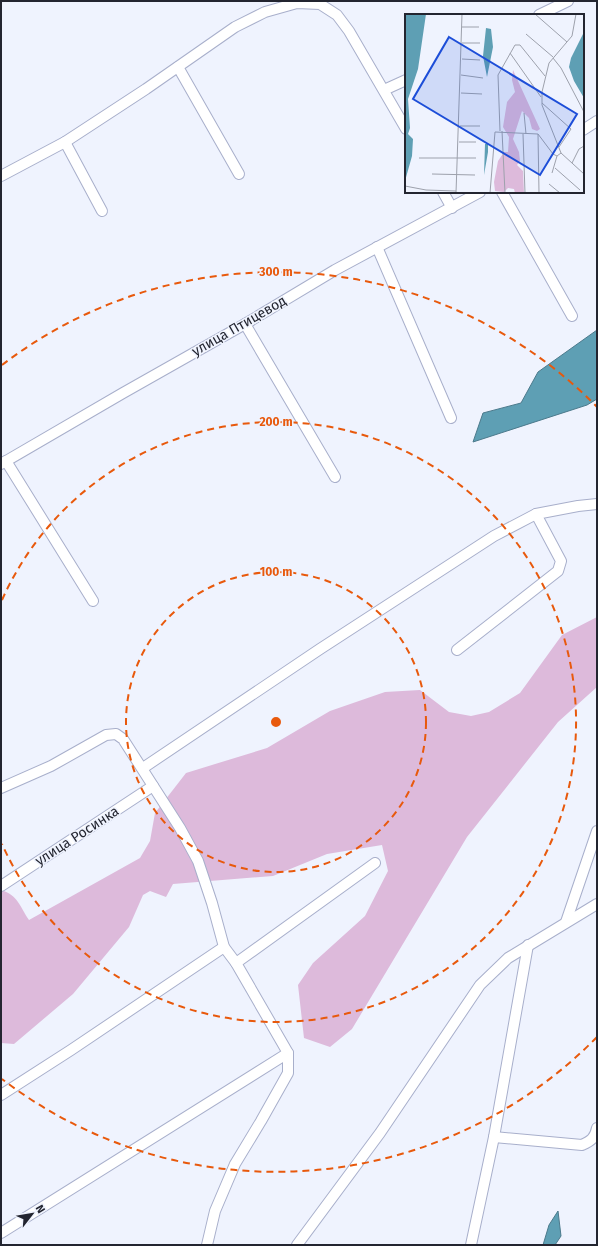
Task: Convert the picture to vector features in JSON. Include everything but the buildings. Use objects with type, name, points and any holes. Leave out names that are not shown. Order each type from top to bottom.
[{"type":"street","points":[[541,14],[568,1]]},
{"type":"street","points":[[1,176],[65,142],[235,28],[265,12],[298,3],[320,4],[338,15],[349,31],[405,127]]},
{"type":"street","points":[[178,67],[239,174]]},
{"type":"street","points":[[384,90],[405,80]]},
{"type":"street","points":[[584,129],[597,121]]},
{"type":"street","points":[[65,142],[102,211]]},
{"type":"street","points":[[444,193],[452,208]]},
{"type":"street","name":"улица Птицевод","points":[[4,463],[245,324],[335,270],[478,193]]},
{"type":"street","points":[[503,193],[572,316]]},
{"type":"street","points":[[377,247],[451,418]]},
{"type":"street","points":[[245,324],[335,477]]},
{"type":"street","points":[[4,463],[93,601]]},
{"type":"street","points":[[143,768],[320,649],[494,536],[536,514],[597,504]]},
{"type":"street","points":[[457,650],[558,571],[561,560],[536,514]]},
{"type":"street","points":[[1,788],[51,766],[106,735],[116,734],[123,739],[143,768],[180,828],[198,861],[212,903],[224,947],[236,964],[288,1053],[288,1073],[235,1164],[215,1211],[207,1245]]},
{"type":"street","name":"улица Росинка","points":[[1,886],[153,786]]},
{"type":"street","points":[[566,922],[597,831]]},
{"type":"street","points":[[236,964],[375,864]]},
{"type":"street","points":[[297,1245],[380,1133],[480,985],[508,958],[597,904]]},
{"type":"street","points":[[471,1245],[494,1137],[528,946]]},
{"type":"street","points":[[1,1095],[71,1050],[224,947]]},
{"type":"street","points":[[1,1233],[288,1053]]},
{"type":"street","points":[[494,1137],[582,1145],[590,1142],[595,1136],[597,1128]]},
{"type":"shaded area","points":[[597,617],[597,687],[558,722],[467,837],[352,1029],[330,1047],[304,1038],[298,985],[313,963],[365,916],[388,871],[382,845],[327,854],[273,876],[173,884],[166,897],[150,891],[143,895],[129,927],[73,994],[14,1044],[1,1043],[1,890],[7,892],[15,898],[29,920],[140,858],[150,841],[155,813],[186,773],[267,748],[330,711],[385,692],[420,690],[449,712],[471,716],[489,712],[520,693],[562,635]]},
{"type":"water","points":[[597,330],[597,399],[587,405],[473,442],[483,413],[521,403],[538,372]]},
{"type":"water","points":[[558,1211],[561,1236],[555,1245],[543,1245],[549,1225]]}]
